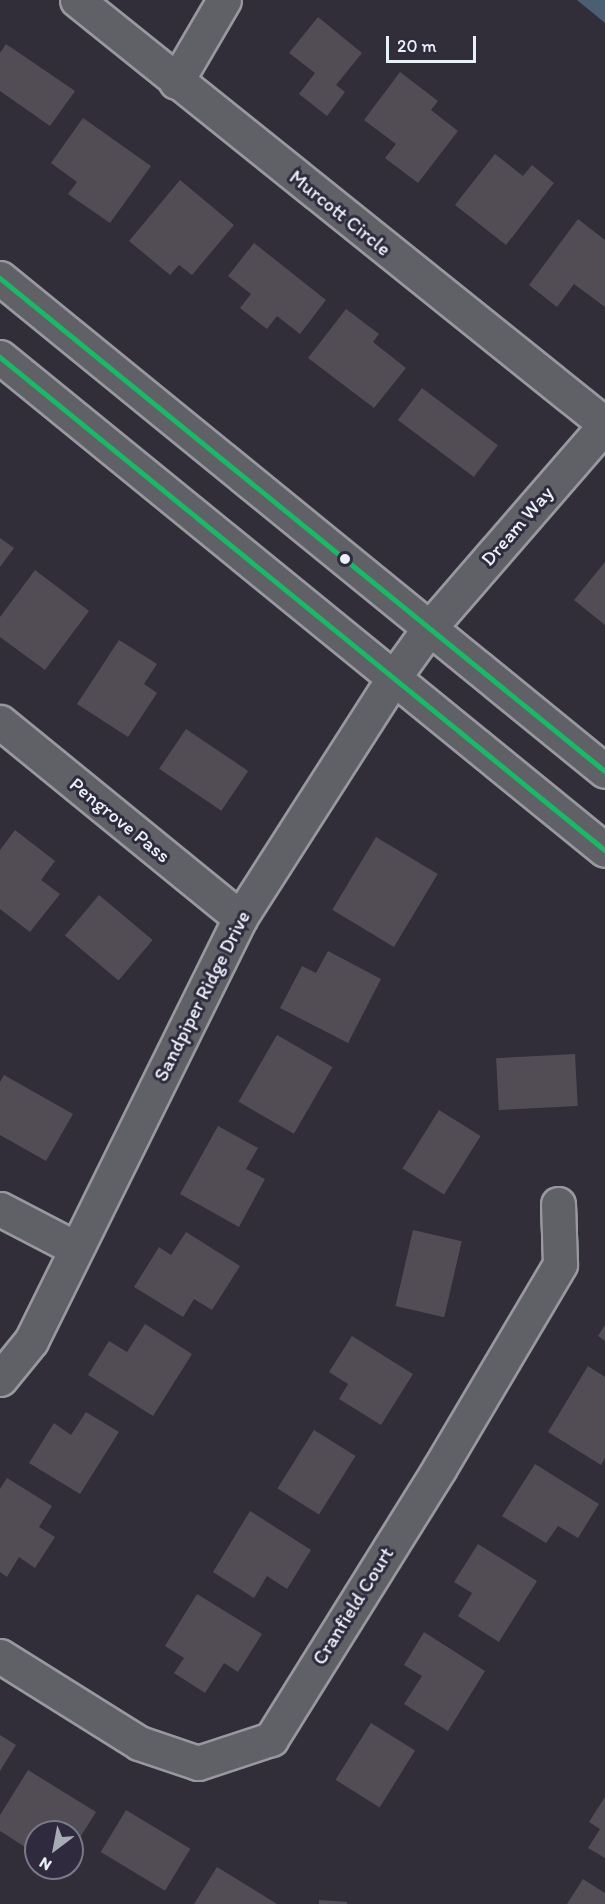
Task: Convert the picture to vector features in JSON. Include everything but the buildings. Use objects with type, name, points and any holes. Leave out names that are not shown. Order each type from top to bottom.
[{"type":"street","name":"Murcott Circle","points":[[77,0],[176,82],[605,424]]},
{"type":"street","points":[[176,82],[224,0]]},
{"type":"street","points":[[0,279],[605,771]]},
{"type":"street","points":[[0,357],[605,850]]},
{"type":"street","name":"Dream Way","points":[[430,627],[605,424]]},
{"type":"street","name":"Sandpiper Ridge Drive","points":[[0,1379],[31,1341],[240,918],[394,677],[430,627]]},
{"type":"street","name":"Pengrove Pass","points":[[0,722],[240,918]]},
{"type":"street","name":"Cranfield Court","points":[[0,1656],[139,1743],[198,1763],[271,1739],[439,1468],[560,1264],[558,1204]]},
{"type":"street","points":[[0,1209],[75,1248]]},
{"type":"water","points":[[577,0],[605,0],[605,23]]},
{"type":"transit line","points":[[0,278],[605,771]]},
{"type":"transit line","points":[[0,357],[605,850]]}]
